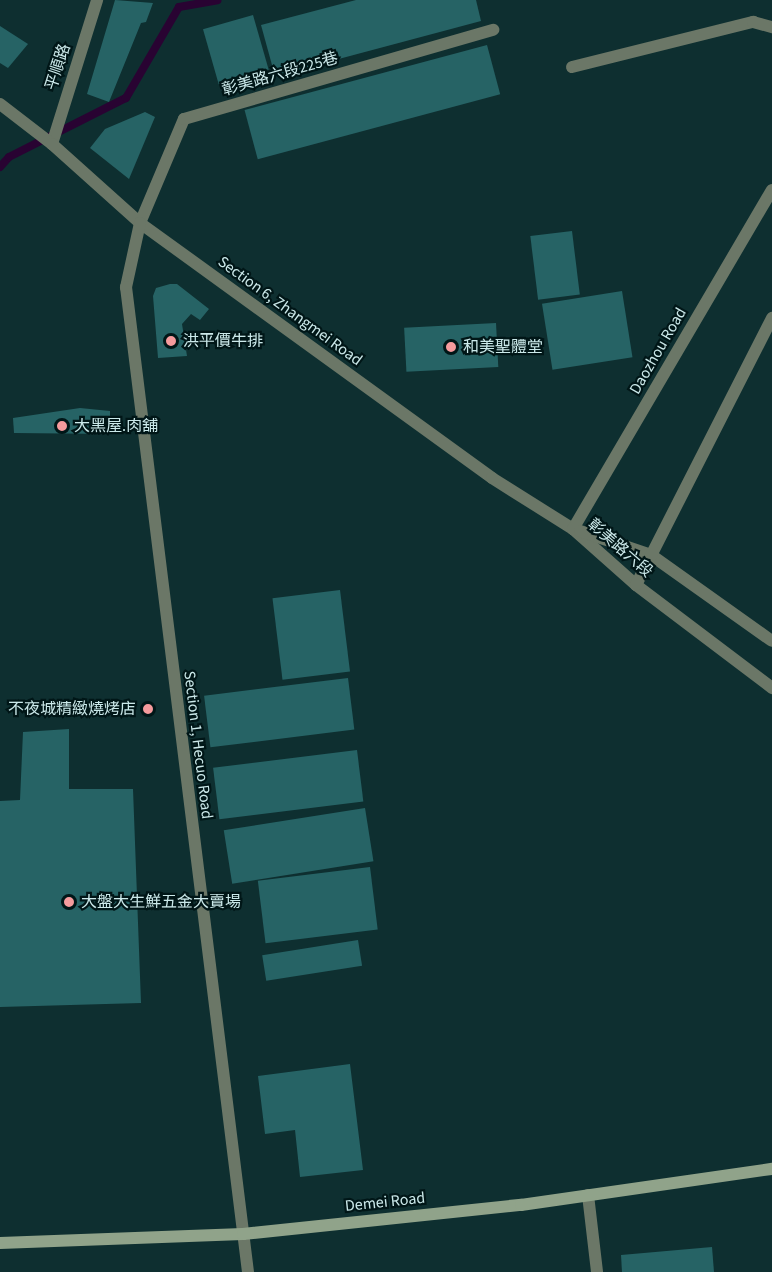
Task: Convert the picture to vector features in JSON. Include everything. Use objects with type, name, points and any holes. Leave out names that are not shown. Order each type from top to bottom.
[{"type":"main road","name":"Demei Road","points":[[0,1243],[243,1234],[588,1195],[772,1169]]},
{"type":"street","name":"平順路","points":[[52,144],[97,0]]},
{"type":"street","points":[[572,68],[753,22],[772,27]]},
{"type":"street","name":"彰美路六段225巷","points":[[140,223],[184,119],[493,30]]},
{"type":"street","name":"Section 6, Zhangmei Road","points":[[0,104],[52,144],[140,223],[492,478],[573,529]]},
{"type":"street","name":"Daozhou Road","points":[[573,529],[772,190]]},
{"type":"street","name":"Section 1, Hecuo Road","points":[[140,223],[126,287],[248,1272]]},
{"type":"street","points":[[636,585],[772,318]]},
{"type":"street","name":"彰美路六段","points":[[573,529],[651,555],[772,642]]},
{"type":"street","name":"彰美路六段","points":[[573,529],[636,585],[772,688]]},
{"type":"street","points":[[588,1195],[597,1272]]},
{"type":"building","points":[[115,0],[153,3],[146,22],[141,23],[109,102],[87,94]]},
{"type":"building","points":[[356,0],[476,0],[481,21],[275,76],[261,25]]},
{"type":"building","points":[[253,15],[269,70],[219,84],[203,29]]},
{"type":"building","points":[[0,26],[28,44],[8,68],[0,63]]},
{"type":"building","points":[[487,45],[500,94],[258,159],[245,110]]},
{"type":"building","points":[[145,112],[155,117],[129,179],[90,148],[105,129]]},
{"type":"building","points":[[572,231],[580,295],[538,300],[530,236]]},
{"type":"building","points":[[177,284],[209,309],[200,320],[191,314],[182,324],[187,356],[158,358],[153,296],[156,288]]},
{"type":"building","points":[[622,291],[632,357],[552,370],[542,304]]},
{"type":"building","name":"和美聖體堂","points":[[496,323],[498,367],[406,372],[404,328]]},
{"type":"building","name":"大黑屋.肉舖","points":[[80,408],[110,411],[110,434],[14,433],[13,418]]},
{"type":"building","points":[[340,590],[350,671],[283,680],[273,598]]},
{"type":"building","points":[[348,678],[354,730],[210,747],[204,696]]},
{"type":"building","name":"大盤大生鮮五金大賣場","points":[[69,729],[69,789],[133,789],[141,1003],[0,1007],[0,801],[20,800],[23,732]]},
{"type":"building","points":[[357,750],[363,802],[219,819],[213,768]]},
{"type":"building","points":[[365,808],[373,861],[232,884],[224,830]]},
{"type":"building","points":[[370,867],[378,930],[266,943],[258,881]]},
{"type":"building","points":[[358,940],[362,966],[266,981],[262,955]]},
{"type":"building","points":[[350,1064],[363,1170],[300,1177],[295,1130],[265,1134],[258,1076]]},
{"type":"building","points":[[712,1247],[714,1272],[622,1272],[621,1255]]},
{"type":"waterway","points":[[0,167],[9,157],[126,98],[179,7],[217,0]]},
{"type":"place","name":"洪平價牛排","points":[[171,341]]},
{"type":"place","name":"和美聖體堂","points":[[451,347]]},
{"type":"place","name":"大黑屋.肉舖","points":[[62,426]]},
{"type":"place","name":"不夜城精緻燒烤店","points":[[148,709]]},
{"type":"place","name":"大盤大生鮮五金大賣場","points":[[69,902]]}]
